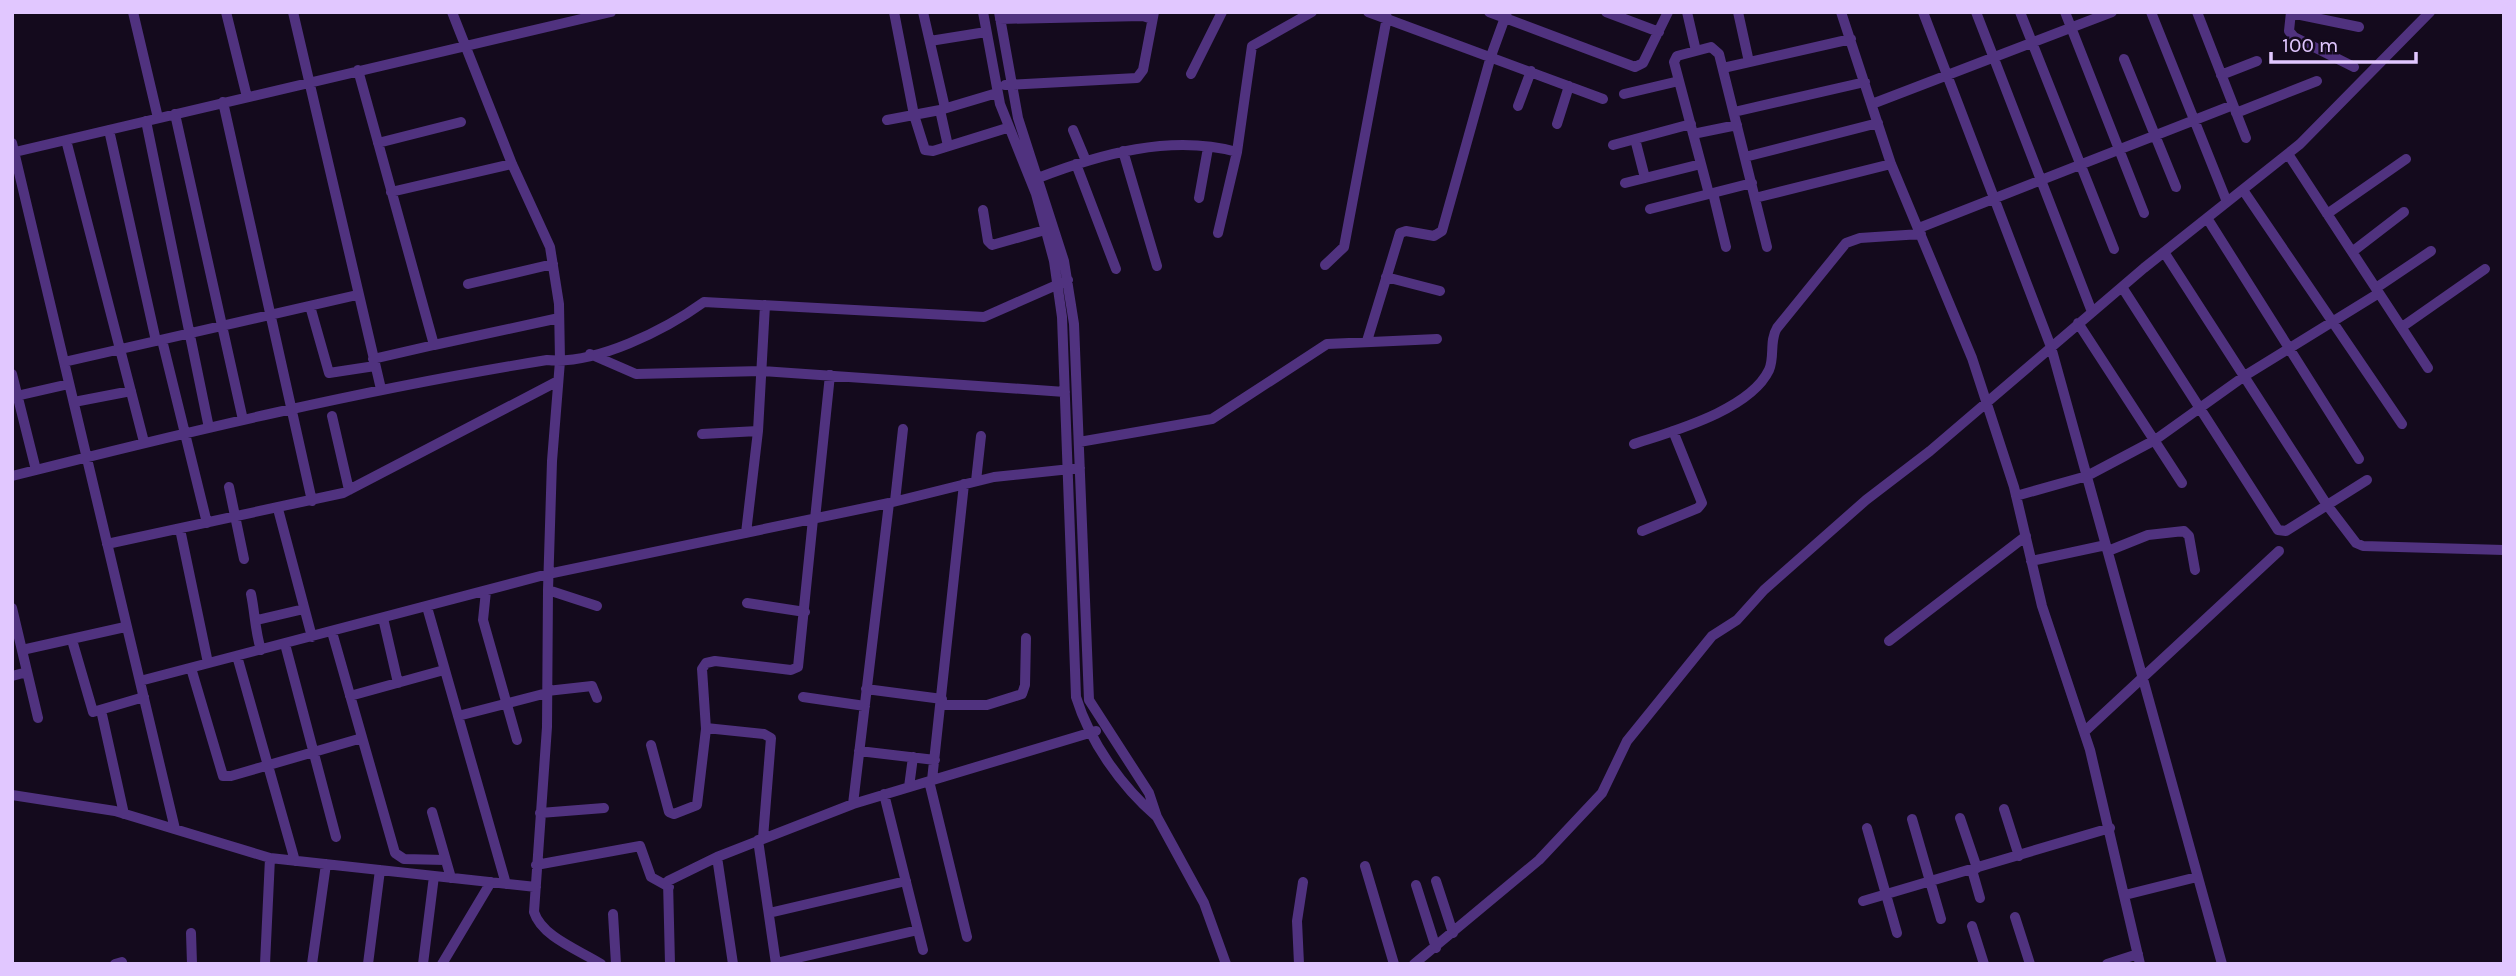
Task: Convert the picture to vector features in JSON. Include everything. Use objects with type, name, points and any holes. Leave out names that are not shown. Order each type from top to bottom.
[{"type":"street","points":[[134,12],[158,118]]},
{"type":"street","points":[[226,12],[247,97]]},
{"type":"street","points":[[293,12],[381,389]]},
{"type":"street","points":[[452,12],[513,164],[550,247],[553,264],[560,361],[548,574],[547,692],[534,912],[537,922],[601,964]]},
{"type":"street","points":[[175,829],[13,147],[66,140],[611,12]]},
{"type":"street","points":[[894,12],[914,115],[925,150],[1007,128]]},
{"type":"street","points":[[923,12],[948,146]]},
{"type":"street","points":[[983,12],[996,89],[1007,128],[1037,184],[1045,230],[1062,281],[1074,684],[1090,735],[1135,797],[1157,817]]},
{"type":"street","points":[[1191,74],[1222,12]]},
{"type":"street","points":[[1218,233],[1237,152],[1252,46],[1312,12]]},
{"type":"street","points":[[1368,12],[1383,15],[1604,99]]},
{"type":"street","points":[[1489,12],[1506,15],[1635,67],[1643,63],[1668,12]]},
{"type":"street","points":[[1606,12],[1659,32]]},
{"type":"street","points":[[1687,12],[1696,51]]},
{"type":"street","points":[[1738,12],[1749,62]]},
{"type":"street","points":[[1841,12],[1891,164],[1986,401],[2016,496],[2042,606],[2084,732],[2110,828],[2139,959],[2107,964]]},
{"type":"street","points":[[1923,12],[2051,347],[2222,964]]},
{"type":"street","points":[[1976,12],[2092,312]]},
{"type":"street","points":[[2020,12],[2114,249]]},
{"type":"street","points":[[2065,12],[2144,213]]},
{"type":"street","points":[[2151,12],[2227,202]]},
{"type":"street","points":[[2197,12],[2246,138]]},
{"type":"street","points":[[1414,964],[1539,860],[1602,793],[1627,741],[1712,636],[1737,621],[1764,590],[1866,500],[1930,451],[2078,323],[2288,154],[2430,12]]},
{"type":"street","points":[[1872,104],[2109,13]]},
{"type":"street","points":[[2354,67],[2294,37],[2290,31],[2291,13],[2360,27]]},
{"type":"street","points":[[887,120],[942,109],[1012,85],[1138,78],[1143,70],[1153,15],[999,16],[1012,85],[1020,125],[1074,332],[1089,700],[1149,793],[1157,817],[1204,903],[1226,964]]},
{"type":"street","points":[[1325,265],[1344,247],[1383,15]]},
{"type":"street","points":[[1367,341],[1400,233],[1406,231],[1434,236],[1441,231],[1491,56],[1506,15]]},
{"type":"street","points":[[930,41],[986,32]]},
{"type":"street","points":[[1723,68],[1851,39]]},
{"type":"street","points":[[1726,247],[1701,164],[1675,59],[1696,51],[1715,48],[1723,68],[1767,247]]},
{"type":"street","points":[[2124,59],[2176,187]]},
{"type":"street","points":[[2221,75],[2256,61]]},
{"type":"street","points":[[358,70],[434,345]]},
{"type":"street","points":[[1518,106],[1531,71]]},
{"type":"street","points":[[1624,94],[1679,81]]},
{"type":"street","points":[[1734,112],[1865,82]]},
{"type":"street","points":[[1634,444],[1674,431],[1752,392],[1769,370],[1772,338],[1777,328],[1846,243],[1860,238],[1920,231],[1995,198],[2194,120],[2317,82]]},
{"type":"street","points":[[1557,124],[1569,86]]},
{"type":"street","points":[[223,102],[312,501]]},
{"type":"street","points":[[175,114],[243,420]]},
{"type":"street","points":[[146,121],[209,428]]},
{"type":"street","points":[[378,143],[461,122]]},
{"type":"street","points":[[1745,157],[1878,123]]},
{"type":"street","points":[[1613,145],[1692,129],[1737,125]]},
{"type":"street","points":[[108,130],[207,523]]},
{"type":"street","points":[[1073,130],[1081,163],[1116,269]]},
{"type":"street","points":[[1635,139],[1645,178]]},
{"type":"street","points":[[66,140],[144,442]]},
{"type":"street","points":[[1037,184],[1081,163],[1123,151],[1161,146],[1237,152]]},
{"type":"street","points":[[1199,198],[1208,148]]},
{"type":"street","points":[[1123,151],[1157,266]]},
{"type":"street","points":[[2288,154],[2428,368]]},
{"type":"street","points":[[2327,214],[2406,159]]},
{"type":"street","points":[[391,192],[513,164]]},
{"type":"street","points":[[1625,183],[1701,164]]},
{"type":"street","points":[[1755,198],[1891,164]]},
{"type":"street","points":[[1650,209],[1752,184]]},
{"type":"street","points":[[2243,190],[2334,320],[2402,424]]},
{"type":"street","points":[[983,210],[988,241],[992,245],[1045,230]]},
{"type":"street","points":[[2352,251],[2404,212]]},
{"type":"street","points":[[2207,218],[2360,458]]},
{"type":"street","points":[[2016,496],[2087,476],[2155,440],[2246,375],[2378,290],[2431,251]]},
{"type":"street","points":[[2164,253],[2246,375],[2327,505],[2361,546],[2504,551]]},
{"type":"street","points":[[468,284],[553,264]]},
{"type":"street","points":[[2402,327],[2485,269]]},
{"type":"street","points":[[1386,278],[1440,291]]},
{"type":"street","points":[[12,476],[291,408],[381,389],[547,360],[560,361],[628,345],[680,320],[704,302],[984,317],[1062,281]]},
{"type":"street","points":[[2122,287],[2278,530],[2286,531],[2367,480]]},
{"type":"street","points":[[64,362],[357,295]]},
{"type":"street","points":[[746,533],[758,431],[765,305]]},
{"type":"street","points":[[310,306],[329,373],[434,345],[559,318]]},
{"type":"street","points":[[2078,323],[2182,483]]},
{"type":"street","points":[[1079,442],[1212,419],[1320,346],[1367,341],[1437,339]]},
{"type":"street","points":[[590,354],[636,374],[762,371],[1065,392]]},
{"type":"street","points":[[12,374],[15,397],[36,470]]},
{"type":"street","points":[[651,745],[669,812],[674,814],[698,804],[706,728],[701,673],[704,665],[715,661],[794,669],[801,660],[830,375]]},
{"type":"street","points":[[107,544],[278,509],[349,490],[558,381]]},
{"type":"street","points":[[15,397],[69,384]]},
{"type":"street","points":[[74,402],[131,391]]},
{"type":"street","points":[[331,416],[349,490]]},
{"type":"street","points":[[853,804],[866,690],[903,429]]},
{"type":"street","points":[[702,434],[758,431]]},
{"type":"street","points":[[1642,531],[1698,508],[1702,503],[1674,431]]},
{"type":"street","points":[[976,481],[981,436]]},
{"type":"street","points":[[139,681],[548,574],[814,519],[976,481],[1080,468]]},
{"type":"street","points":[[964,484],[942,702],[930,780],[967,937]]},
{"type":"street","points":[[229,487],[244,559]]},
{"type":"street","points":[[278,509],[312,637]]},
{"type":"street","points":[[180,529],[208,663]]},
{"type":"street","points":[[2031,561],[2107,548],[2148,534],[2184,531],[2189,536],[2194,570]]},
{"type":"street","points":[[1889,642],[2026,536]]},
{"type":"street","points":[[2084,732],[2279,551]]},
{"type":"street","points":[[548,590],[597,606]]},
{"type":"street","points":[[486,591],[483,620],[517,740]]},
{"type":"street","points":[[251,594],[257,620],[255,630],[261,650]]},
{"type":"street","points":[[747,603],[805,612]]},
{"type":"street","points":[[427,607],[506,884]]},
{"type":"street","points":[[12,608],[38,718]]},
{"type":"street","points":[[257,620],[304,609]]},
{"type":"street","points":[[383,618],[398,683]]},
{"type":"street","points":[[22,650],[125,627]]},
{"type":"street","points":[[332,632],[398,858],[445,860]]},
{"type":"street","points":[[866,690],[942,702],[987,705],[1022,694],[1025,685],[1026,638]]},
{"type":"street","points":[[72,640],[93,712],[144,697]]},
{"type":"street","points":[[285,644],[336,837]]},
{"type":"street","points":[[237,656],[295,861]]},
{"type":"street","points":[[191,668],[220,772],[231,776],[362,738]]},
{"type":"street","points":[[350,696],[444,670]]},
{"type":"street","points":[[12,676],[27,672]]},
{"type":"street","points":[[458,716],[547,692],[592,686],[597,698]]},
{"type":"street","points":[[803,697],[864,706]]},
{"type":"street","points":[[101,710],[124,814]]},
{"type":"street","points":[[670,964],[668,881],[717,857],[853,804],[1090,735],[1105,727]]},
{"type":"street","points":[[706,728],[764,734],[771,738],[761,839],[776,963],[918,930]]},
{"type":"street","points":[[859,751],[934,760]]},
{"type":"street","points":[[909,787],[913,757]]},
{"type":"street","points":[[884,794],[923,950]]},
{"type":"street","points":[[12,795],[124,814],[270,858],[536,887]]},
{"type":"street","points":[[540,813],[604,808]]},
{"type":"street","points":[[2004,809],[2019,856]]},
{"type":"street","points":[[432,812],[450,878]]},
{"type":"street","points":[[1960,818],[1980,898]]},
{"type":"street","points":[[1912,819],[1941,919]]},
{"type":"street","points":[[1867,828],[1896,933]]},
{"type":"street","points":[[1863,901],[2110,828]]},
{"type":"street","points":[[536,865],[640,846],[650,877],[669,887]]},
{"type":"street","points":[[717,857],[733,964]]},
{"type":"street","points":[[265,964],[270,858]]},
{"type":"street","points":[[312,964],[326,864]]},
{"type":"street","points":[[1365,866],[1394,964]]},
{"type":"street","points":[[368,964],[380,870]]},
{"type":"street","points":[[423,964],[434,876]]},
{"type":"street","points":[[2125,895],[2197,877]]},
{"type":"street","points":[[769,913],[905,881]]},
{"type":"street","points":[[1436,881],[1453,933]]},
{"type":"street","points":[[443,963],[491,882]]},
{"type":"street","points":[[1299,964],[1297,921],[1303,882]]},
{"type":"street","points":[[1416,885],[1436,948]]},
{"type":"street","points":[[613,914],[616,964]]},
{"type":"street","points":[[2015,917],[2029,964]]},
{"type":"street","points":[[1972,926],[1984,964]]},
{"type":"street","points":[[191,933],[192,964]]}]
